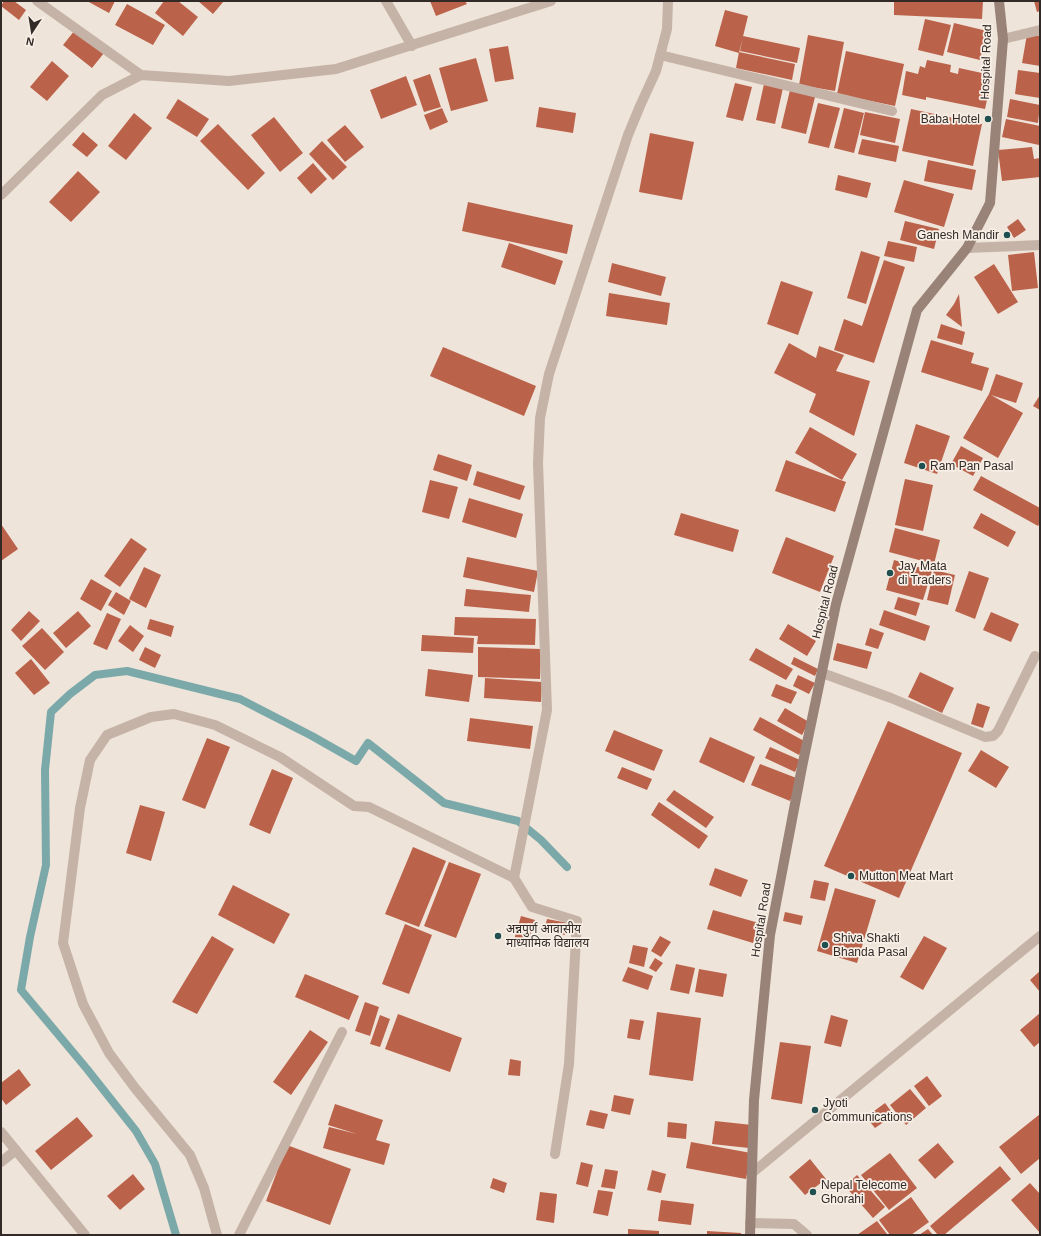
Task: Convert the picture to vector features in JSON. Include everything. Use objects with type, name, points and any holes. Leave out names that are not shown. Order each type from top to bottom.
[{"type":"street","points":[[37,1],[141,75]]},
{"type":"street","points":[[386,1],[412,46]]},
{"type":"street","points":[[1,196],[102,95],[141,75],[229,81],[336,69],[551,1]]},
{"type":"street","points":[[514,878],[547,710],[538,463],[540,418],[549,374],[628,135],[656,72],[667,29],[668,1]]},
{"type":"street","name":"Hospital Road","points":[[750,1235],[754,1100],[770,935],[822,673],[836,604],[917,310],[967,248],[990,204],[1003,39],[999,1]]},
{"type":"street","points":[[1003,39],[1040,30]]},
{"type":"street","points":[[660,56],[892,111]]},
{"type":"street","points":[[967,248],[1040,245]]},
{"type":"street","points":[[822,673],[891,698],[985,737],[993,736],[998,731],[1035,656]]},
{"type":"street","points":[[217,1235],[204,1188],[190,1154],[135,1088],[109,1053],[83,1004],[63,943],[81,801],[90,760],[107,735],[151,717],[174,714],[215,725],[280,757],[354,806],[369,807],[514,878],[532,907],[577,921],[569,1064],[555,1154]]},
{"type":"street","points":[[752,1173],[1040,936]]},
{"type":"street","points":[[1028,946],[1040,948]]},
{"type":"street","points":[[239,1235],[342,1032]]},
{"type":"street","points":[[1,1132],[85,1235]]},
{"type":"street","points":[[1,1162],[16,1150]]},
{"type":"street","points":[[750,1223],[794,1224],[806,1235]]},
{"type":"building","points":[[4,1],[14,1],[26,10],[19,20],[1,6]]},
{"type":"building","points":[[87,1],[115,1],[109,13]]},
{"type":"building","points":[[164,1],[178,1],[198,17],[183,36],[155,13]]},
{"type":"building","points":[[198,1],[224,1],[213,14]]},
{"type":"building","points":[[430,1],[465,1],[467,4],[436,16]]},
{"type":"building","points":[[894,1],[983,1],[982,19],[894,15]]},
{"type":"building","points":[[1034,1],[1040,1],[1040,11],[1037,12]]},
{"type":"building","points":[[127,4],[165,25],[153,45],[115,25]]},
{"type":"building","points":[[725,10],[748,16],[739,53],[715,46]]},
{"type":"building","points":[[925,19],[951,25],[943,56],[918,50]]},
{"type":"building","points":[[954,23],[987,31],[980,60],[947,52]]},
{"type":"building","points":[[75,30],[104,53],[92,68],[63,45]]},
{"type":"building","points":[[1027,34],[1040,36],[1040,66],[1022,63]]},
{"type":"building","points":[[808,35],[844,42],[835,91],[799,85]]},
{"type":"building","points":[[743,36],[800,48],[797,63],[740,51]]},
{"type":"building","points":[[508,46],[514,79],[495,82],[489,49]]},
{"type":"building","points":[[846,51],[904,64],[895,106],[837,94]]},
{"type":"building","points":[[739,52],[795,64],[792,80],[736,68]]},
{"type":"building","points":[[476,58],[488,101],[451,111],[439,68]]},
{"type":"building","points":[[927,60],[951,65],[950,72],[958,74],[959,68],[982,73],[981,79],[991,81],[985,109],[926,97],[926,100],[902,95],[906,71],[918,74],[920,66],[925,68]]},
{"type":"building","points":[[52,61],[69,76],[47,101],[30,87]]},
{"type":"building","points":[[1018,70],[1040,73],[1040,98],[1015,94]]},
{"type":"building","points":[[430,74],[441,107],[424,112],[413,80]]},
{"type":"building","points":[[406,76],[417,105],[381,119],[370,90]]},
{"type":"building","points":[[735,83],[752,87],[743,121],[726,117]]},
{"type":"building","points":[[764,84],[783,88],[775,124],[756,120]]},
{"type":"building","points":[[790,90],[815,97],[806,134],[781,128]]},
{"type":"building","points":[[178,99],[209,119],[197,137],[166,118]]},
{"type":"building","points":[[1010,99],[1040,105],[1038,123],[1007,117]]},
{"type":"building","points":[[818,103],[840,108],[829,148],[808,143]]},
{"type":"building","points":[[539,107],[576,113],[573,133],[536,127]]},
{"type":"building","points":[[442,108],[448,122],[430,130],[424,115]]},
{"type":"building","points":[[844,108],[864,113],[854,153],[834,148]]},
{"type":"building","points":[[911,109],[982,124],[973,166],[902,151]]},
{"type":"building","points":[[865,112],[900,119],[895,143],[860,135]]},
{"type":"building","points":[[134,113],[152,128],[126,160],[108,146]]},
{"type":"building","points":[[274,117],[303,153],[280,172],[251,135]]},
{"type":"building","points":[[1006,119],[1040,126],[1039,145],[1002,137]]},
{"type":"building","points":[[218,124],[265,173],[248,190],[200,141]]},
{"type":"building","points":[[345,125],[364,147],[345,162],[327,140]]},
{"type":"building","points":[[83,132],[98,145],[87,157],[72,145]]},
{"type":"building","points":[[650,133],[694,142],[682,200],[639,192]]},
{"type":"building","points":[[862,139],[899,146],[896,162],[858,154]]},
{"type":"building","points":[[322,141],[347,167],[333,180],[309,154]]},
{"type":"building","points":[[1032,147],[1034,159],[1040,158],[1040,177],[1002,181],[998,150]]},
{"type":"building","points":[[928,160],[976,170],[972,190],[924,181]]},
{"type":"building","points":[[313,163],[327,179],[311,194],[297,178]]},
{"type":"building","points":[[78,171],[100,192],[71,222],[49,202]]},
{"type":"building","points":[[838,175],[871,183],[867,198],[835,190]]},
{"type":"building","points":[[904,180],[954,194],[944,227],[894,212]]},
{"type":"building","points":[[468,202],[573,225],[567,254],[462,231]]},
{"type":"building","points":[[1018,219],[1026,230],[1014,238],[1007,227]]},
{"type":"building","points":[[905,221],[939,229],[934,249],[900,240]]},
{"type":"building","points":[[888,241],[917,247],[914,262],[884,256]]},
{"type":"building","points":[[509,243],[563,261],[555,285],[501,267]]},
{"type":"building","points":[[861,251],[880,257],[866,304],[847,298]]},
{"type":"building","points":[[1034,252],[1038,288],[1012,291],[1008,255]]},
{"type":"building","points":[[884,260],[905,267],[874,363],[834,350],[844,319],[862,326]]},
{"type":"building","points":[[612,263],[666,277],[661,296],[608,282]]},
{"type":"building","points":[[994,264],[1018,302],[998,314],[974,277]]},
{"type":"building","points":[[781,281],[813,292],[798,335],[767,324]]},
{"type":"building","points":[[609,293],[670,303],[667,325],[606,316]]},
{"type":"building","points":[[959,294],[962,327],[946,315]]},
{"type":"building","points":[[941,324],[965,332],[962,345],[937,338]]},
{"type":"building","points":[[931,340],[974,353],[971,363],[989,368],[982,391],[921,372]]},
{"type":"building","points":[[789,343],[816,358],[819,346],[844,355],[836,371],[870,381],[854,436],[809,412],[816,394],[774,373]]},
{"type":"building","points":[[443,347],[536,386],[524,416],[430,376]]},
{"type":"building","points":[[996,374],[1023,383],[1016,403],[991,395],[1023,413],[998,458],[963,438],[989,394]]},
{"type":"building","points":[[1040,395],[1040,410],[1033,406]]},
{"type":"building","points":[[916,424],[950,436],[937,474],[904,463]]},
{"type":"building","points":[[810,427],[857,454],[842,480],[795,453]]},
{"type":"building","points":[[961,446],[983,458],[973,476],[951,464]]},
{"type":"building","points":[[438,454],[472,465],[467,481],[433,470]]},
{"type":"building","points":[[786,460],[846,482],[835,512],[775,491]]},
{"type":"building","points":[[477,471],[525,486],[520,500],[473,485]]},
{"type":"building","points":[[981,476],[1040,508],[1040,523],[1038,526],[973,490]]},
{"type":"building","points":[[905,479],[933,485],[923,531],[895,525]]},
{"type":"building","points":[[430,480],[458,487],[449,519],[422,512]]},
{"type":"building","points":[[469,498],[523,514],[516,538],[462,522]]},
{"type":"building","points":[[681,513],[739,530],[733,552],[674,535]]},
{"type":"building","points":[[981,513],[1016,532],[1008,547],[973,528]]},
{"type":"building","points":[[1,524],[18,549],[1,561]]},
{"type":"building","points":[[895,528],[940,540],[934,564],[889,552]]},
{"type":"building","points":[[786,537],[834,556],[820,592],[772,573]]},
{"type":"building","points":[[131,538],[147,549],[120,587],[104,576]]},
{"type":"building","points":[[467,557],[538,571],[534,592],[463,577]]},
{"type":"building","points":[[894,560],[932,571],[923,600],[886,590]]},
{"type":"building","points":[[144,567],[161,575],[146,608],[129,599]]},
{"type":"building","points":[[934,570],[955,575],[948,605],[927,600]]},
{"type":"building","points":[[969,571],[989,578],[975,619],[955,611]]},
{"type":"building","points":[[91,579],[112,591],[101,611],[80,599]]},
{"type":"building","points":[[466,589],[531,595],[529,612],[464,606]]},
{"type":"building","points":[[116,592],[131,601],[124,615],[108,605]]},
{"type":"building","points":[[898,597],[920,603],[916,616],[894,609]]},
{"type":"building","points":[[884,610],[930,626],[925,641],[879,625]]},
{"type":"building","points":[[29,611],[40,621],[21,641],[11,630]]},
{"type":"building","points":[[78,611],[91,626],[66,648],[53,633]]},
{"type":"building","points":[[991,612],[1019,624],[1011,642],[983,630]]},
{"type":"building","points":[[107,613],[121,619],[107,650],[93,644]]},
{"type":"building","points":[[455,617],[536,619],[535,645],[477,644],[478,636],[454,635]]},
{"type":"building","points":[[150,619],[174,626],[171,637],[147,629]]},
{"type":"building","points":[[788,624],[816,641],[807,656],[779,639]]},
{"type":"building","points":[[130,625],[144,636],[133,652],[118,641]]},
{"type":"building","points":[[42,628],[64,652],[45,670],[22,646]]},
{"type":"building","points":[[870,628],[884,633],[878,649],[865,645]]},
{"type":"building","points":[[422,635],[474,638],[473,653],[421,651]]},
{"type":"building","points":[[837,643],[872,652],[867,669],[833,660]]},
{"type":"building","points":[[145,647],[161,655],[155,668],[139,660]]},
{"type":"building","points":[[478,647],[541,649],[540,679],[478,677]]},
{"type":"building","points":[[756,648],[793,669],[786,680],[749,660]]},
{"type":"building","points":[[794,657],[818,669],[815,676],[791,664]]},
{"type":"building","points":[[31,659],[50,683],[34,695],[15,673]]},
{"type":"building","points":[[428,669],[473,675],[469,702],[425,696]]},
{"type":"building","points":[[920,672],[954,688],[942,713],[908,697]]},
{"type":"building","points":[[798,675],[815,683],[809,694],[793,686]]},
{"type":"building","points":[[485,678],[542,682],[541,702],[484,698]]},
{"type":"building","points":[[776,684],[797,692],[791,704],[771,696]]},
{"type":"building","points":[[977,703],[990,707],[983,728],[971,724]]},
{"type":"building","points":[[785,708],[809,722],[802,735],[777,721]]},
{"type":"building","points":[[760,717],[806,742],[799,755],[753,730]]},
{"type":"building","points":[[470,718],[533,726],[530,749],[467,741]]},
{"type":"building","points":[[888,721],[962,753],[899,898],[824,866]]},
{"type":"building","points":[[614,730],[663,750],[654,771],[605,751]]},
{"type":"building","points":[[710,737],[755,757],[744,783],[699,762]]},
{"type":"building","points":[[207,738],[230,747],[205,809],[182,800]]},
{"type":"building","points":[[770,747],[800,760],[795,772],[765,758]]},
{"type":"building","points":[[981,750],[1009,767],[996,788],[968,771]]},
{"type":"building","points":[[760,764],[799,779],[790,801],[751,785]]},
{"type":"building","points":[[622,767],[652,779],[647,790],[617,778]]},
{"type":"building","points":[[272,769],[293,778],[270,834],[249,825]]},
{"type":"building","points":[[674,790],[714,817],[706,828],[666,800]]},
{"type":"building","points":[[659,802],[708,836],[699,849],[651,815]]},
{"type":"building","points":[[140,805],[165,812],[151,861],[126,853]]},
{"type":"building","points":[[413,847],[446,861],[419,927],[385,914]]},
{"type":"building","points":[[449,862],[481,874],[456,938],[424,926]]},
{"type":"building","points":[[715,868],[748,880],[741,897],[709,885]]},
{"type":"building","points":[[814,880],[829,883],[825,901],[810,898]]},
{"type":"building","points":[[233,885],[290,914],[274,944],[218,915]]},
{"type":"building","points":[[835,888],[876,900],[857,963],[817,951]]},
{"type":"building","points":[[713,910],[759,923],[753,943],[707,929]]},
{"type":"building","points":[[785,912],[803,916],[801,925],[783,921]]},
{"type":"building","points":[[521,916],[535,920],[528,944],[514,940]]},
{"type":"building","points":[[547,919],[568,923],[565,935],[544,931]]},
{"type":"building","points":[[405,924],[432,935],[409,994],[382,984]]},
{"type":"building","points":[[212,936],[234,949],[197,1014],[172,1002]]},
{"type":"building","points":[[660,936],[671,942],[661,957],[651,951]]},
{"type":"building","points":[[924,936],[947,948],[923,990],[900,977]]},
{"type":"building","points":[[633,945],[648,948],[644,967],[629,963]]},
{"type":"building","points":[[655,958],[663,963],[656,972],[649,968]]},
{"type":"building","points":[[676,964],[695,968],[689,994],[670,990]]},
{"type":"building","points":[[628,967],[653,976],[648,990],[622,981]]},
{"type":"building","points":[[699,969],[727,974],[723,997],[695,992]]},
{"type":"building","points":[[1040,971],[1040,992],[1030,980]]},
{"type":"building","points":[[305,974],[359,996],[349,1020],[295,997]]},
{"type":"building","points":[[365,1002],[379,1007],[370,1036],[355,1031]]},
{"type":"building","points":[[657,1012],[701,1018],[693,1081],[649,1075]]},
{"type":"building","points":[[1040,1013],[1040,1042],[1034,1047],[1020,1030]]},
{"type":"building","points":[[398,1014],[462,1038],[450,1072],[385,1049]]},
{"type":"building","points":[[380,1015],[390,1019],[380,1047],[370,1044]]},
{"type":"building","points":[[831,1015],[848,1020],[841,1047],[824,1043]]},
{"type":"building","points":[[630,1019],[644,1021],[640,1040],[627,1038]]},
{"type":"building","points":[[310,1030],[328,1042],[291,1095],[273,1082]]},
{"type":"building","points":[[780,1042],[811,1046],[802,1104],[771,1099]]},
{"type":"building","points":[[510,1059],[521,1061],[520,1076],[508,1075]]},
{"type":"building","points":[[19,1069],[31,1085],[6,1105],[1,1098],[1,1083]]},
{"type":"building","points":[[927,1076],[942,1096],[929,1106],[914,1086]]},
{"type":"building","points":[[910,1089],[926,1108],[906,1125],[890,1105]]},
{"type":"building","points":[[614,1095],[634,1099],[630,1115],[611,1111]]},
{"type":"building","points":[[885,1103],[894,1115],[875,1128],[866,1117]]},
{"type":"building","points":[[335,1104],[383,1120],[376,1140],[390,1144],[384,1165],[323,1148],[329,1127],[357,1134],[328,1125]]},
{"type":"building","points":[[590,1110],[608,1114],[604,1129],[586,1125]]},
{"type":"building","points":[[1040,1114],[1040,1158],[1021,1174],[999,1147]]},
{"type":"building","points":[[77,1117],[93,1136],[51,1170],[35,1151]]},
{"type":"building","points":[[715,1121],[752,1125],[749,1148],[712,1144]]},
{"type":"building","points":[[668,1122],[687,1124],[686,1139],[667,1137]]},
{"type":"building","points":[[691,1142],[751,1153],[746,1179],[686,1168]]},
{"type":"building","points":[[938,1143],[954,1162],[935,1179],[918,1160]]},
{"type":"building","points":[[287,1145],[351,1169],[330,1225],[266,1201]]},
{"type":"building","points":[[890,1153],[917,1188],[889,1210],[861,1175]]},
{"type":"building","points":[[810,1159],[826,1179],[805,1195],[789,1177]]},
{"type":"building","points":[[581,1162],[593,1165],[588,1187],[576,1184]]},
{"type":"building","points":[[1000,1166],[1011,1179],[944,1235],[938,1235],[930,1226]]},
{"type":"building","points":[[605,1169],[618,1171],[615,1189],[601,1187]]},
{"type":"building","points":[[652,1170],[666,1174],[661,1193],[647,1190]]},
{"type":"building","points":[[133,1174],[145,1189],[120,1210],[107,1196]]},
{"type":"building","points":[[857,1175],[885,1207],[873,1218],[845,1186]]},
{"type":"building","points":[[493,1178],[507,1183],[504,1193],[490,1188]]},
{"type":"building","points":[[1030,1183],[1040,1194],[1040,1233],[1011,1200]]},
{"type":"building","points":[[598,1190],[613,1192],[608,1216],[593,1213]]},
{"type":"building","points":[[540,1192],[557,1194],[554,1223],[536,1220]]},
{"type":"building","points":[[911,1197],[929,1222],[911,1235],[890,1235],[879,1220]]},
{"type":"building","points":[[661,1200],[694,1204],[691,1225],[658,1221]]},
{"type":"building","points":[[877,1221],[887,1234],[857,1235]]},
{"type":"building","points":[[628,1229],[659,1231],[659,1235],[628,1235]]},
{"type":"building","points":[[928,1229],[933,1235],[919,1235]]},
{"type":"building","points":[[707,1231],[741,1233],[741,1235],[707,1235]]},
{"type":"waterway","points":[[176,1235],[155,1164],[136,1131],[87,1069],[21,990],[30,937],[46,865],[45,770],[51,712],[70,694],[95,675],[127,671],[240,699],[312,736],[356,761],[368,743],[444,803],[518,821],[541,840],[567,867]]},
{"type":"place","name":"Baba Hotel","points":[[988,119]]},
{"type":"place","name":"Ganesh Mandir","points":[[1007,235]]},
{"type":"place","name":"Ram Pan Pasal","points":[[922,466]]},
{"type":"place","name":"Jay Mata di Traders","points":[[890,573]]},
{"type":"place","name":"Mutton Meat Mart","points":[[851,876]]},
{"type":"place","name":"अन्नपुर्ण आवासीय माध्यामिक विद्यालय","points":[[498,936]]},
{"type":"place","name":"Shiva Shakti Bhanda Pasal","points":[[825,945]]},
{"type":"place","name":"Jyoti Communications","points":[[815,1110]]},
{"type":"place","name":"Nepal Telecome Ghorahi","points":[[813,1192]]}]
